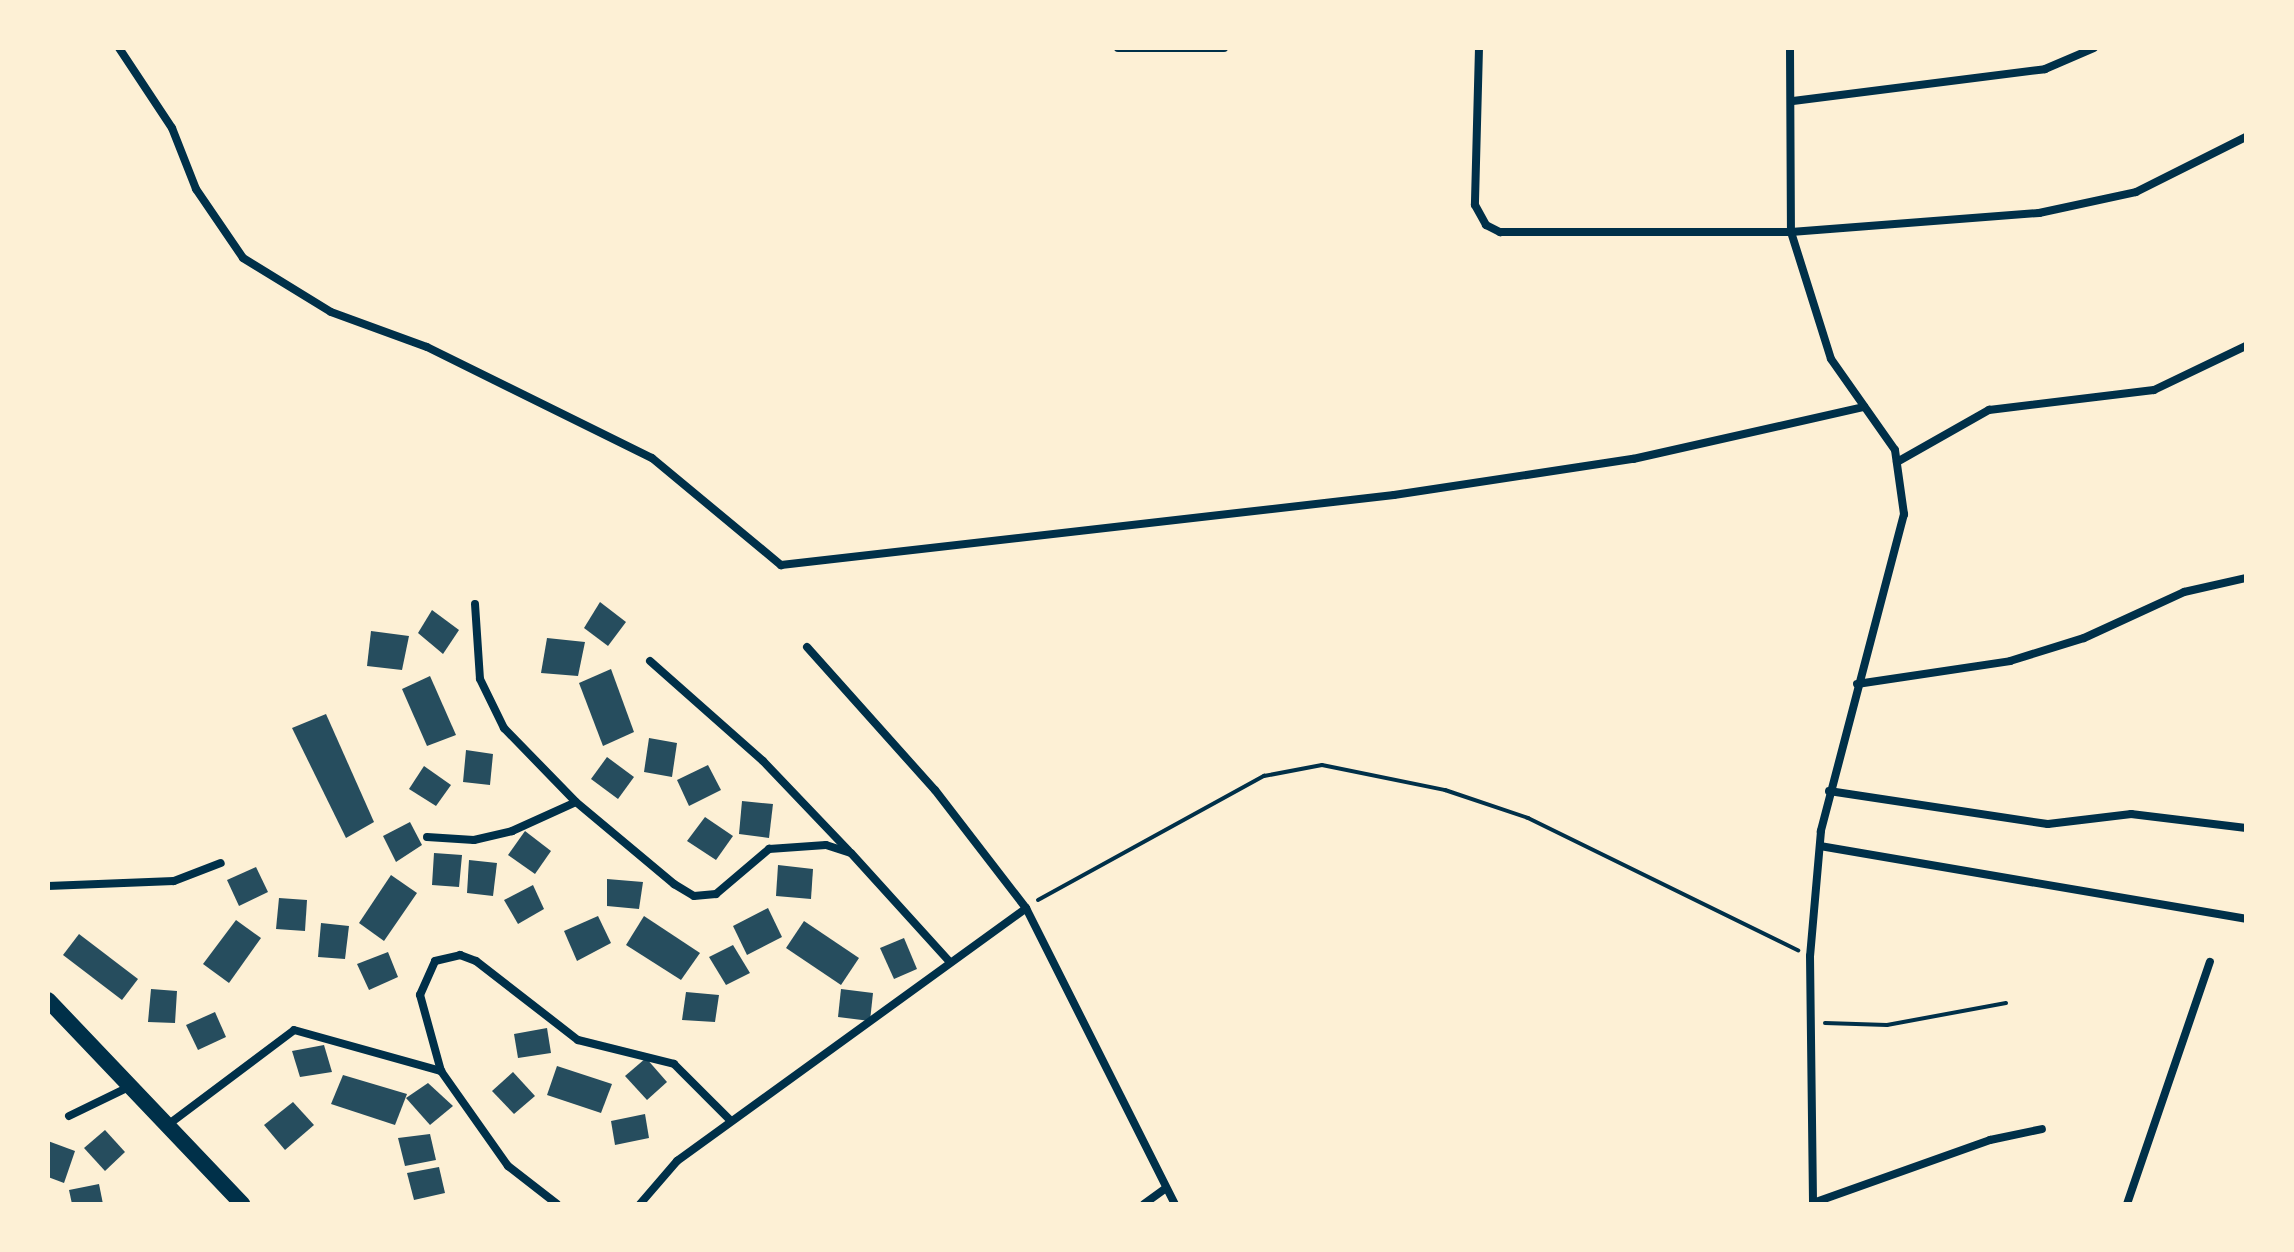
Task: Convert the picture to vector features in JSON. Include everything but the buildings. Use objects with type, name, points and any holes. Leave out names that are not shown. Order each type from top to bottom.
[{"type":"main road","points":[[48,1000],[242,1204]]},
{"type":"street","points":[[119,48],[172,128],[196,189],[243,258],[331,312],[427,347],[652,458],[781,565],[1394,495],[1633,459],[1864,407]]},
{"type":"street","points":[[1118,48],[1224,48]]},
{"type":"street","points":[[1479,48],[1475,205],[1486,225],[1500,232],[1791,232],[2073,206],[2170,179],[2246,137]]},
{"type":"street","points":[[1790,48],[1793,101],[1791,232],[1831,359],[1888,435],[1897,462],[1902,541],[1857,684],[1829,791],[1820,846],[1810,956],[1813,1204],[1990,1140],[2042,1129]]},
{"type":"street","points":[[1793,101],[2045,69],[2094,48]]},
{"type":"street","points":[[1897,462],[1989,410],[2154,390],[2246,346]]},
{"type":"street","points":[[1857,684],[2010,661],[2084,638],[2184,592],[2246,578]]},
{"type":"street","points":[[475,604],[474,642],[489,700],[523,751],[576,802],[694,896],[716,894],[769,849],[796,842],[851,853]]},
{"type":"street","points":[[807,647],[935,790],[1026,908],[1175,1204]]},
{"type":"street","points":[[650,661],[763,761],[949,961]]},
{"type":"street","points":[[1829,791],[2048,824],[2131,814],[2246,828]]},
{"type":"street","points":[[427,837],[474,840],[512,831],[576,802]]},
{"type":"street","points":[[1820,846],[2246,919]]},
{"type":"street","points":[[48,886],[174,881],[221,863]]},
{"type":"street","points":[[640,1204],[677,1161],[730,1120],[1026,908]]},
{"type":"street","points":[[557,1204],[508,1166],[441,1071],[422,981],[435,961],[460,955],[578,1040],[674,1064],[730,1120]]},
{"type":"street","points":[[2127,1204],[2210,962]]},
{"type":"street","points":[[169,1124],[294,1030],[441,1071]]},
{"type":"street","points":[[69,1116],[131,1085]]},
{"type":"street","points":[[1144,1204],[1165,1189]]},
{"type":"path","points":[[1026,908],[1098,861],[1264,776],[1322,765],[1431,786],[1528,818],[1810,956]]},
{"type":"path","points":[[1810,1023],[1887,1025],[2006,1003]]}]
